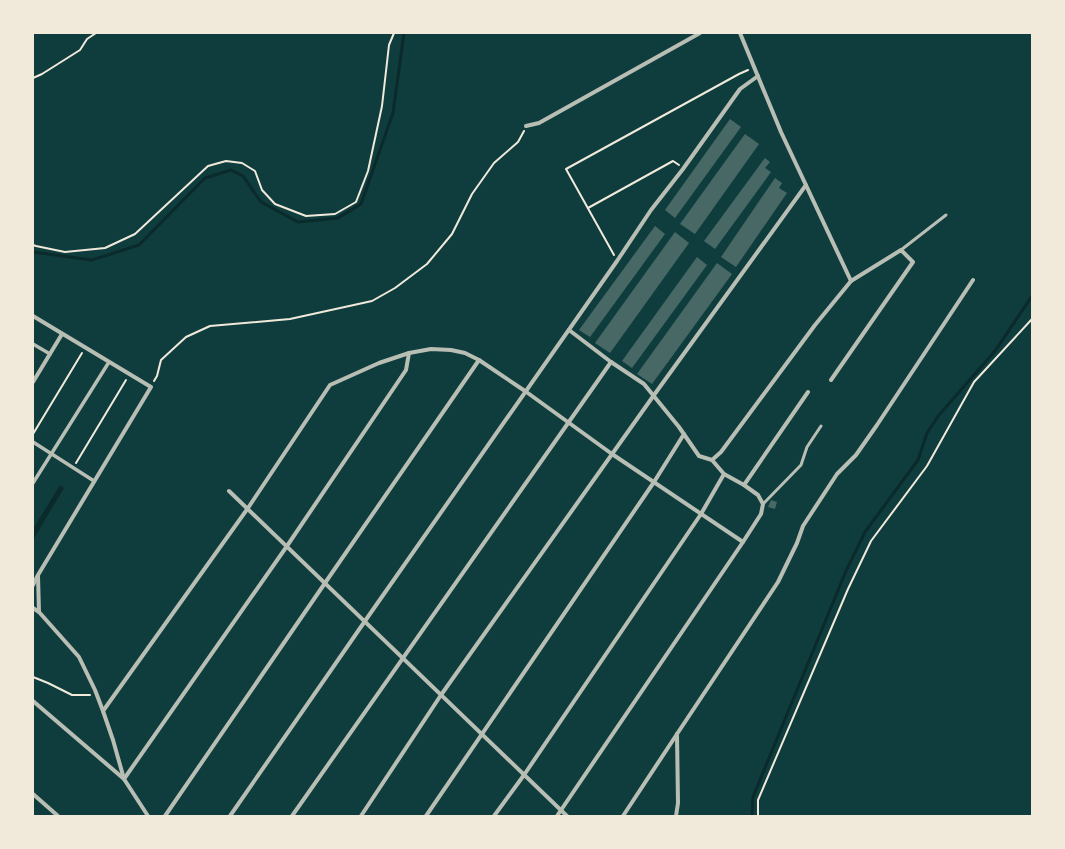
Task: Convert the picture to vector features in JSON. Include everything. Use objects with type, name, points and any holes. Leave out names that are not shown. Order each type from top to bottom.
[{"type":"street","points":[[526,126],[539,123],[700,33]]},
{"type":"street","points":[[740,33],[782,132],[850,281]]},
{"type":"street","points":[[230,816],[651,210],[740,89],[758,76]]},
{"type":"street","points":[[361,816],[441,695],[654,395],[806,185]]},
{"type":"street","points":[[712,460],[721,452],[815,325],[850,281],[900,250],[913,262],[832,380]]},
{"type":"street","points":[[623,816],[778,582],[804,526],[837,474],[856,455],[973,280]]},
{"type":"street","points":[[33,316],[151,387],[33,585]]},
{"type":"street","points":[[557,816],[743,542],[761,514],[763,504],[758,495],[724,474],[712,460],[699,456],[679,426],[644,384],[611,362],[569,330]]},
{"type":"street","points":[[33,382],[62,334]]},
{"type":"street","points":[[33,344],[50,354]]},
{"type":"street","points":[[103,711],[248,508],[330,385],[379,363],[409,353],[431,348],[452,350],[465,353],[479,360],[525,391],[612,454],[743,542]]},
{"type":"street","points":[[124,779],[287,546],[406,370],[409,353]]},
{"type":"street","points":[[165,816],[479,360]]},
{"type":"street","points":[[33,483],[109,362]]},
{"type":"street","points":[[292,816],[611,362]]},
{"type":"street","points":[[744,485],[808,392]]},
{"type":"street","points":[[426,816],[654,482],[684,434]]},
{"type":"street","points":[[33,442],[94,481]]},
{"type":"street","points":[[494,816],[524,775],[701,514],[724,474]]},
{"type":"street","points":[[229,491],[567,816]]},
{"type":"street","points":[[33,572],[38,575]]},
{"type":"street","points":[[38,575],[39,612]]},
{"type":"street","points":[[33,608],[39,612],[79,656],[103,711],[124,779]]},
{"type":"street","points":[[33,701],[124,779],[148,816]]},
{"type":"street","points":[[676,734],[678,803],[676,816]]},
{"type":"street","points":[[33,794],[58,816]]},
{"type":"lane","points":[[900,250],[946,215]]},
{"type":"lane","points":[[763,504],[800,464],[807,447],[821,426]]},
{"type":"path","points":[[33,78],[80,50],[87,39],[96,33]]},
{"type":"path","points":[[33,244],[36,246],[66,252],[105,248],[135,234],[208,166],[226,161],[242,163],[255,171],[262,190],[275,204],[306,216],[335,214],[356,202],[368,171],[382,106],[390,45],[394,33]]},
{"type":"path","points":[[617,261],[566,168],[739,74],[755,67]]},
{"type":"path","points":[[151,387],[157,376],[161,360],[186,337],[210,326],[290,319],[372,301],[395,288],[427,264],[452,234],[472,194],[494,163],[518,142],[526,126]]},
{"type":"path","points":[[588,208],[673,161],[683,168]]},
{"type":"path","points":[[758,816],[758,800],[848,589],[871,541],[927,466],[974,382],[1032,319]]},
{"type":"path","points":[[33,434],[85,347]]},
{"type":"path","points":[[73,468],[130,374]]},
{"type":"path","points":[[33,677],[72,695],[86,696],[96,694]]},
{"type":"water","points":[[60,485],[64,488],[33,540],[33,529]]},
{"type":"building","points":[[730,119],[741,127],[675,218],[665,210]]},
{"type":"building","points":[[745,134],[759,144],[695,234],[680,224]]},
{"type":"building","points":[[765,158],[770,162],[765,168],[771,172],[715,249],[704,241]]},
{"type":"building","points":[[775,178],[782,183],[779,188],[787,193],[736,267],[721,257]]},
{"type":"building","points":[[655,226],[665,234],[590,337],[579,330]]},
{"type":"building","points":[[675,232],[689,243],[610,353],[595,343]]},
{"type":"building","points":[[697,257],[707,265],[632,368],[622,361]]},
{"type":"building","points":[[717,263],[732,274],[652,384],[637,374]]},
{"type":"building","points":[[771,500],[777,502],[775,509],[768,507]]},
{"type":"waterway","points":[[33,252],[92,260],[139,245],[205,178],[231,170],[243,176],[261,202],[298,222],[338,218],[361,204],[393,113],[404,33]]},
{"type":"waterway","points":[[752,816],[753,797],[846,571],[865,532],[918,460],[927,433],[939,415],[995,351],[1032,296]]}]
